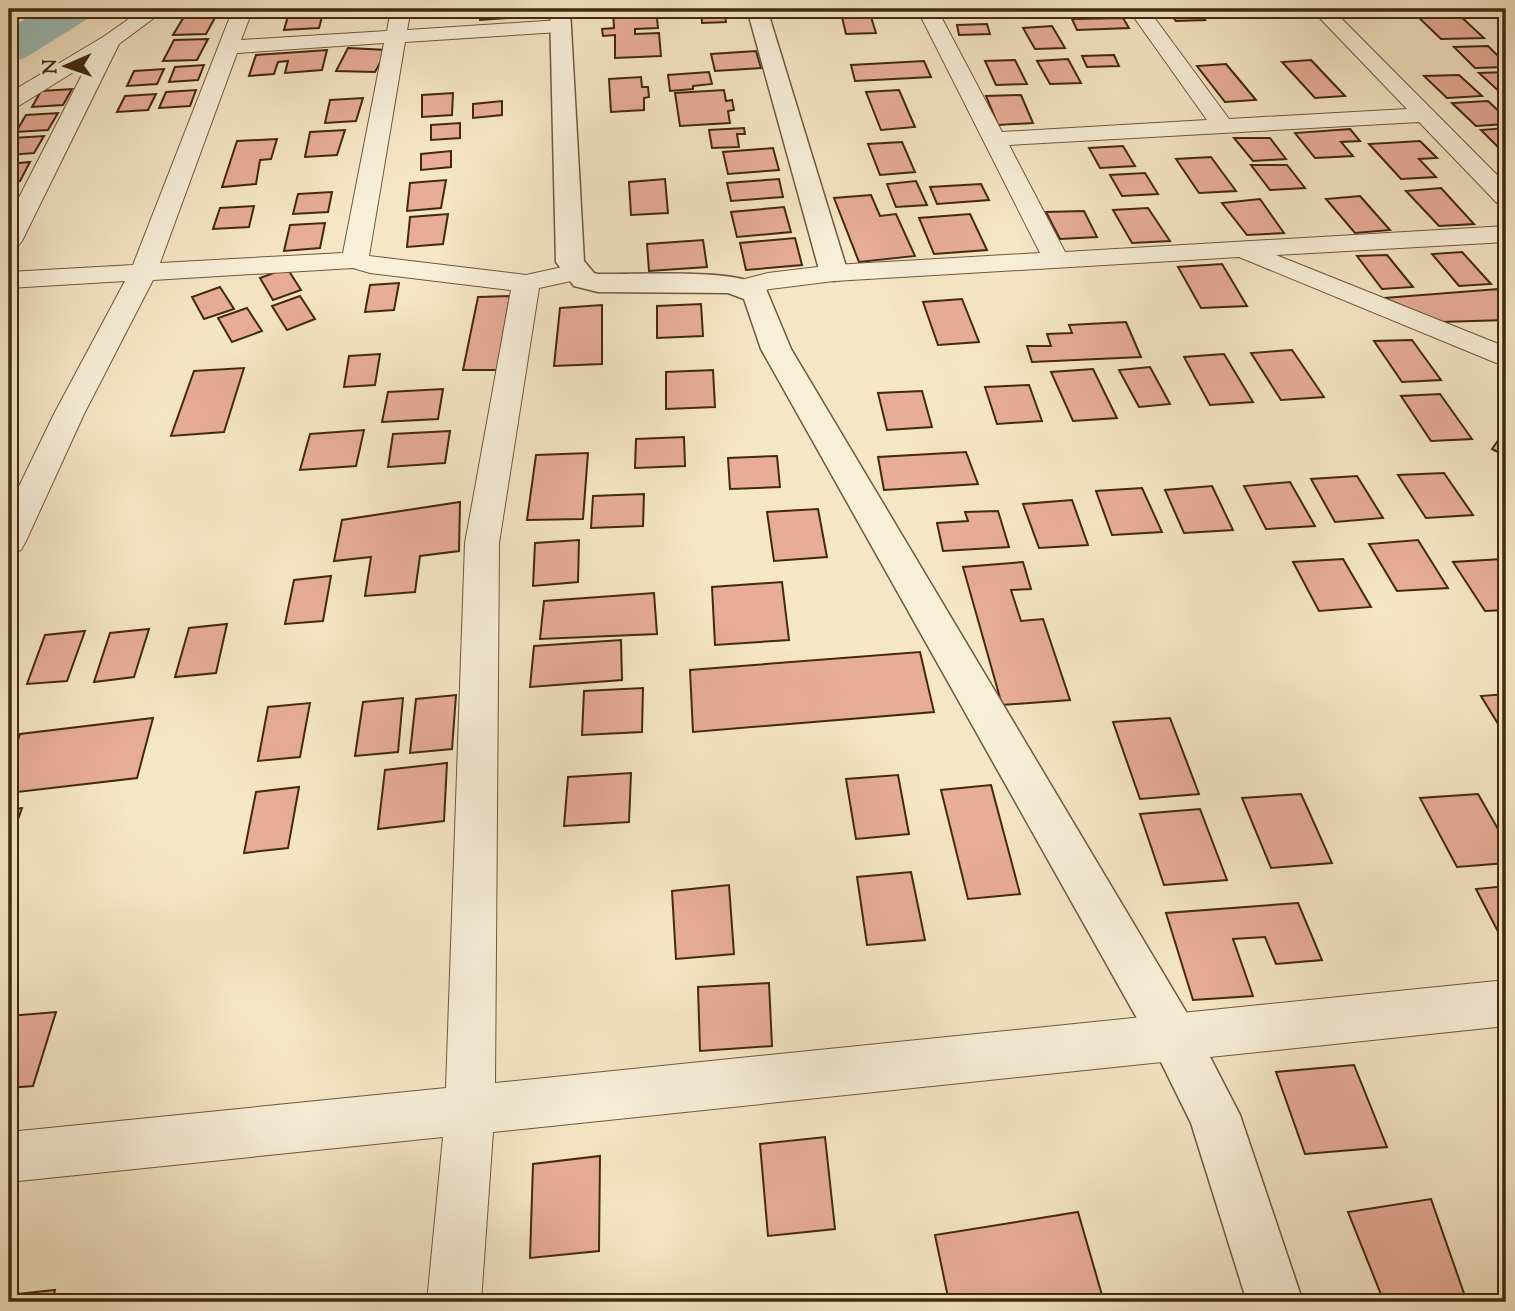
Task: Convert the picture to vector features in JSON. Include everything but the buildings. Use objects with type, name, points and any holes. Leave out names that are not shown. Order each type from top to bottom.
[{"type":"street","points":[[9,103],[110,41],[156,9]]},
{"type":"street","points":[[9,541],[69,414],[144,271],[243,9]]},
{"type":"street","points":[[355,260],[401,9]]},
{"type":"street","points":[[757,9],[834,273]]},
{"type":"street","points":[[927,9],[1057,261]]},
{"type":"street","points":[[1138,9],[1223,126]]},
{"type":"street","points":[[1321,9],[1506,198]]},
{"type":"street","points":[[229,47],[397,37],[560,18],[570,262],[584,281],[728,284],[747,287],[768,281],[834,273],[1506,234]]},
{"type":"street","points":[[9,241],[110,41]]},
{"type":"street","points":[[994,139],[1425,115]]},
{"type":"street","points":[[1242,251],[1506,358]]},
{"type":"street","points":[[9,280],[355,260],[370,265],[526,283],[576,272]]},
{"type":"street","points":[[454,1302],[470,1108],[482,543],[526,283]]},
{"type":"street","points":[[747,287],[760,299],[764,321],[776,349],[1174,1037],[1214,1115],[1276,1302]]},
{"type":"street","points":[[9,1157],[1506,1003]]},
{"type":"waterway","points":[[9,48],[73,9]]}]
